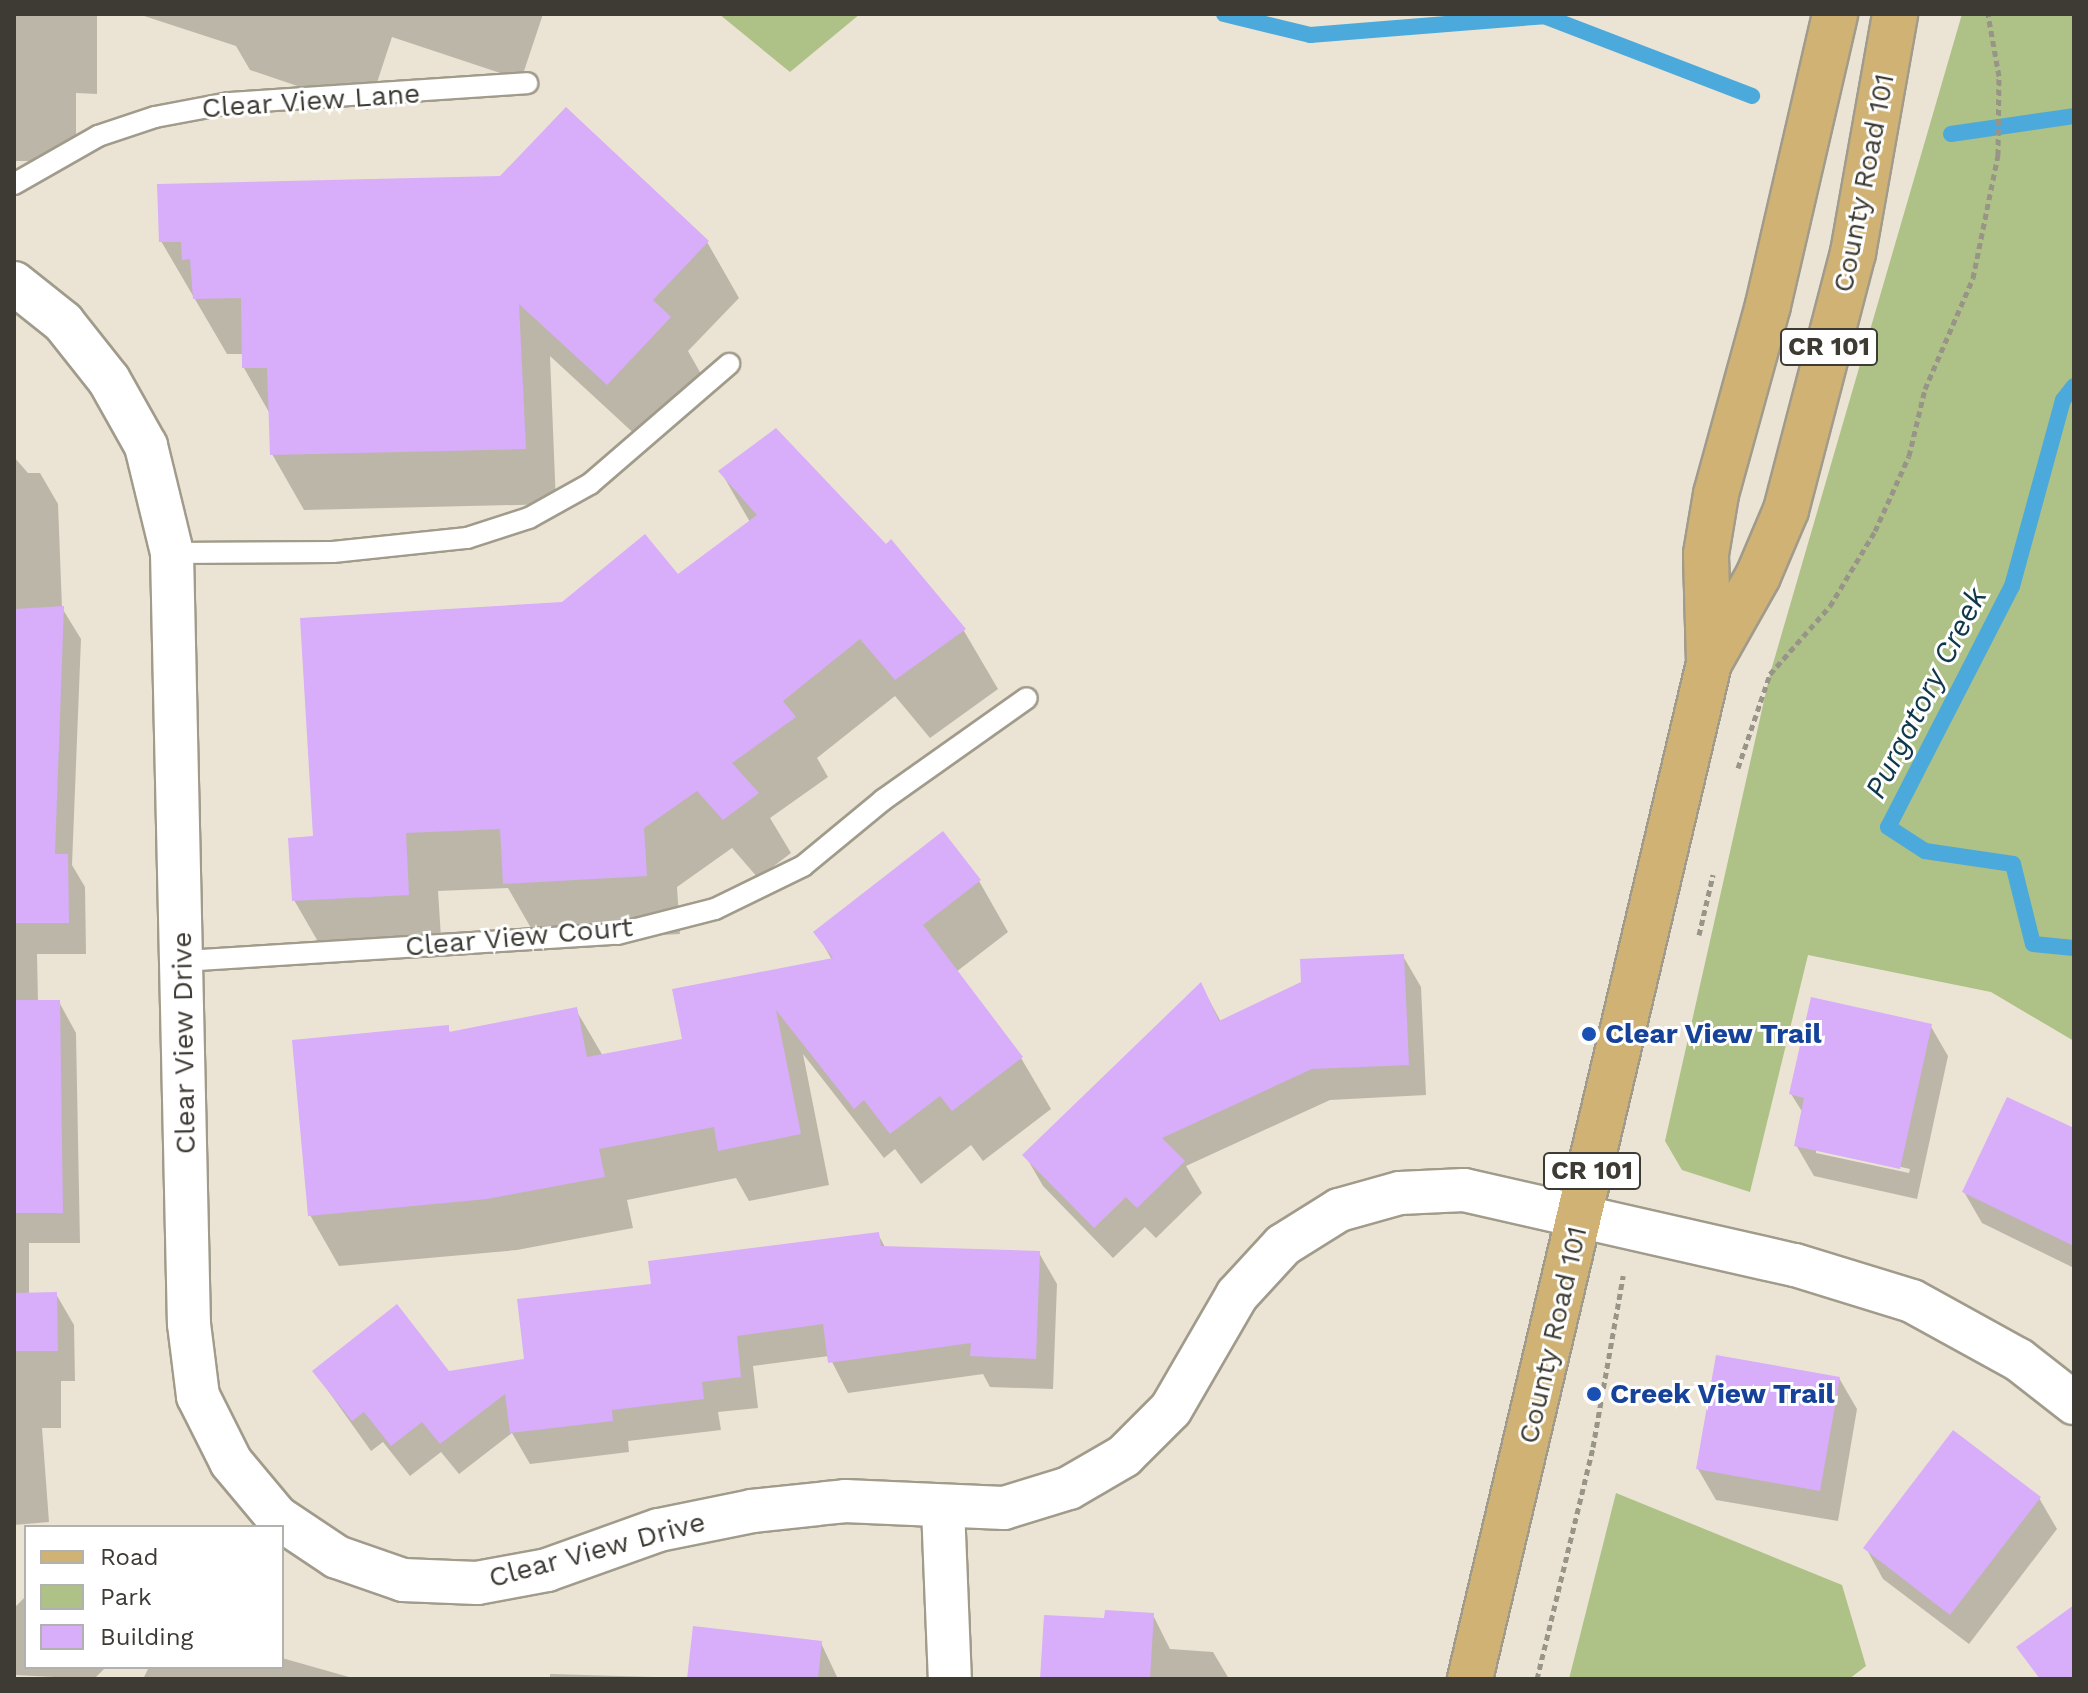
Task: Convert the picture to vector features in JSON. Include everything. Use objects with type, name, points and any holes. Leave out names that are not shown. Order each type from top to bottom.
[{"type":"main road","name":"County Road 101","points":[[1470,1679],[1581,1218],[1709,663],[1706,554],[1716,494],[1768,305],[1835,14]]},
{"type":"main road","name":"County Road 101","points":[[1709,663],[1758,576],[1786,510],[1853,253],[1895,14]]},
{"type":"street","name":"Clear View Drive","points":[[14,283],[63,322],[109,380],[146,446],[172,553],[184,961],[189,1324],[198,1396],[231,1462],[277,1517],[337,1557],[403,1580],[477,1583],[547,1570],[659,1530],[752,1511],[845,1501],[943,1508],[1004,1508],[1069,1488],[1124,1456],[1171,1409],[1237,1295],[1283,1245],[1339,1210],[1400,1193],[1464,1190],[1581,1218]]},
{"type":"street","points":[[1581,1218],[1795,1265],[1912,1301],[2019,1360],[2074,1403]]},
{"type":"street","points":[[943,1508],[950,1679]]},
{"type":"lane","name":"Clear View Lane","points":[[14,184],[98,136],[155,117],[229,103],[527,83]]},
{"type":"lane","points":[[172,553],[333,552],[467,538],[529,518],[590,484],[729,364]]},
{"type":"lane","name":"Clear View Court","points":[[184,961],[617,934],[715,909],[803,866],[883,800],[1027,698]]},
{"type":"path","points":[[1736,776],[1770,674],[1853,573],[1909,456],[1925,389],[1973,278],[1998,155],[1997,89],[1988,14]]},
{"type":"path","points":[[1697,941],[1715,865]]},
{"type":"path","points":[[1537,1679],[1593,1447],[1625,1261]]},
{"type":"green space","points":[[719,14],[860,14],[790,72]]},
{"type":"green space","points":[[1962,14],[2074,14],[2074,1041],[1991,992],[1808,955],[1750,1192],[1682,1170],[1665,1141],[1770,674]]},
{"type":"green space","points":[[1616,1493],[1842,1585],[1866,1666],[1849,1679],[1569,1679]]},
{"type":"building","points":[[566,107],[709,241],[653,300],[671,317],[607,385],[519,304],[526,449],[270,455],[267,368],[242,368],[241,298],[193,299],[190,259],[182,260],[181,242],[159,242],[157,184],[500,176]]},
{"type":"building","points":[[776,428],[886,544],[891,539],[966,629],[895,680],[860,639],[783,701],[796,717],[732,763],[759,793],[723,820],[697,791],[644,828],[647,876],[503,884],[500,829],[406,833],[409,895],[292,901],[288,838],[313,836],[300,618],[562,602],[645,534],[678,574],[757,515],[718,471]]},
{"type":"building","points":[[64,606],[55,854],[68,854],[69,923],[14,923],[14,609]]},
{"type":"building","points":[[943,831],[981,880],[923,925],[1023,1057],[952,1111],[940,1096],[890,1134],[864,1100],[854,1109],[776,1010],[801,1134],[718,1151],[714,1127],[599,1149],[605,1177],[487,1199],[308,1216],[292,1040],[449,1025],[449,1032],[577,1007],[587,1057],[682,1039],[672,989],[833,958],[813,932]]},
{"type":"building","points":[[1404,954],[1409,1065],[1312,1069],[1162,1138],[1185,1161],[1137,1208],[1126,1197],[1094,1228],[1022,1155],[1201,982],[1219,1021],[1301,982],[1300,959]]},
{"type":"building","points":[[1811,997],[1932,1024],[1900,1169],[1794,1146],[1804,1098],[1789,1094]]},
{"type":"building","points":[[14,1000],[60,1000],[63,1213],[14,1213]]},
{"type":"building","points":[[2007,1097],[2074,1128],[2074,1246],[1962,1192]]},
{"type":"building","points":[[879,1232],[881,1246],[1040,1251],[1036,1359],[970,1356],[971,1343],[828,1363],[823,1324],[737,1336],[741,1377],[702,1382],[704,1399],[612,1410],[613,1421],[510,1433],[505,1394],[440,1444],[422,1422],[391,1446],[364,1412],[352,1421],[312,1371],[397,1304],[449,1371],[524,1359],[517,1299],[651,1284],[648,1261]]},
{"type":"building","points":[[57,1292],[58,1351],[14,1351],[14,1293]]},
{"type":"building","points":[[1716,1355],[1840,1377],[1820,1491],[1696,1469]]},
{"type":"building","points":[[1953,1430],[2041,1497],[1950,1615],[1863,1548]]},
{"type":"building","points":[[2074,1605],[2074,1679],[2040,1679],[2016,1647]]},
{"type":"building","points":[[1105,1610],[1154,1613],[1150,1679],[1040,1679],[1044,1615],[1104,1618]]},
{"type":"building","points":[[693,1626],[822,1641],[818,1679],[687,1679]]},
{"type":"waterway","name":"Purgatory Creek","points":[[1224,14],[1310,35],[1544,16],[1752,96]]},
{"type":"waterway","name":"Purgatory Creek","points":[[1951,134],[2074,116]]},
{"type":"waterway","name":"Purgatory Creek","points":[[2074,386],[2063,400],[2012,586],[1888,827],[1925,851],[2013,864],[2033,944],[2074,948]]},
{"type":"place","name":"Clear View Trail","points":[[1589,1034]]},
{"type":"place","name":"Creek View Trail","points":[[1594,1394]]}]
